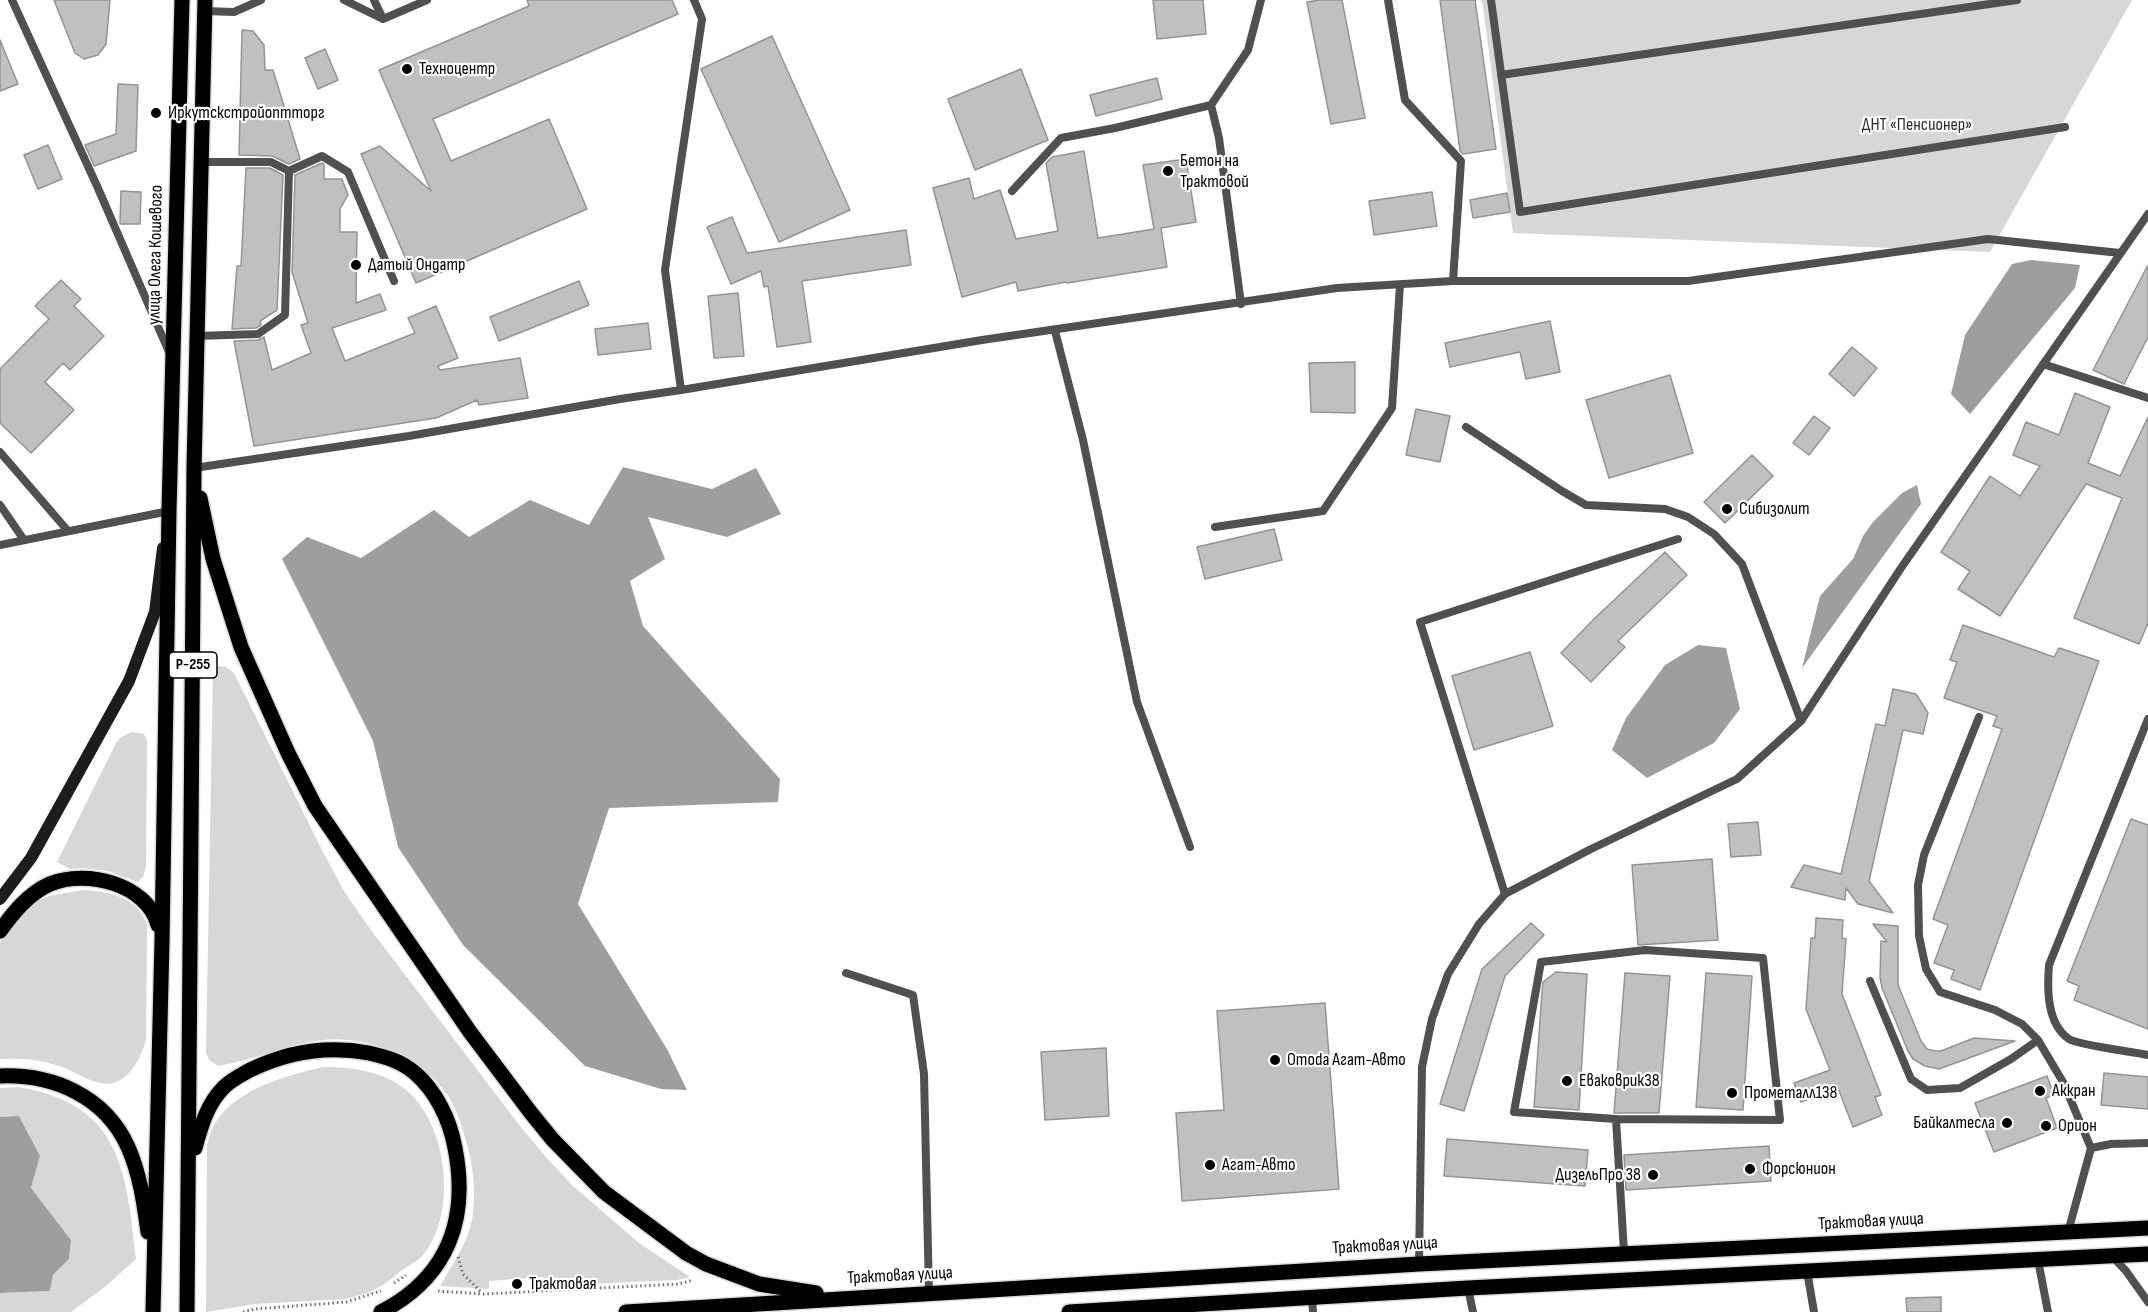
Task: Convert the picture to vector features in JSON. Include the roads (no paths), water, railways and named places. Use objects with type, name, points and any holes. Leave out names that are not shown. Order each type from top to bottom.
[{"type":"main road","name":"улица Олега Кошевого","points":[[154,1270],[182,0]]},
{"type":"main road","points":[[201,162],[205,6]]},
{"type":"main road","name":"Р-255","points":[[189,1168],[194,468],[201,162]]},
{"type":"main road","points":[[194,468],[213,559],[241,647],[306,790],[328,827],[470,1032],[531,1113],[553,1140],[604,1192],[648,1227],[706,1264],[731,1275],[780,1288],[864,1298]]},
{"type":"main road","points":[[0,899],[31,858],[129,681],[154,612],[169,511]]},
{"type":"main road","points":[[0,931],[21,906],[42,889],[60,882],[89,880],[122,887],[143,899],[155,915],[162,941]]},
{"type":"main road","points":[[187,1312],[189,1168],[202,1124],[216,1095],[226,1085],[260,1066],[299,1052],[337,1048],[384,1057],[404,1065],[426,1083],[442,1108],[453,1138],[460,1187],[455,1224],[440,1260],[420,1285],[381,1312]]},
{"type":"main road","points":[[0,1076],[17,1075],[37,1078],[73,1089],[98,1106],[115,1124],[135,1166],[141,1190],[154,1270],[153,1312]]},
{"type":"main road","name":"Трактовая улица","points":[[626,1312],[1157,1278],[1624,1252],[2148,1228]]},
{"type":"main road","points":[[1069,1312],[1313,1305],[1468,1288],[2148,1254]]},
{"type":"lane","points":[[12,0],[173,360]]},
{"type":"lane","points":[[205,6],[234,12],[261,0]]},
{"type":"lane","points":[[344,0],[383,19],[427,0]]},
{"type":"lane","points":[[374,0],[383,19]]},
{"type":"lane","points":[[681,390],[665,270],[702,18],[694,0]]},
{"type":"lane","points":[[1012,191],[1061,138],[1115,128],[1211,105],[1248,50],[1261,0]]},
{"type":"lane","points":[[1388,0],[1405,100],[1461,161],[1453,281]]},
{"type":"lane","points":[[1491,0],[1520,212],[2065,127]]},
{"type":"lane","points":[[1501,75],[2017,0]]},
{"type":"lane","points":[[1211,105],[1219,138],[1240,304]]},
{"type":"lane","points":[[289,171],[322,156],[348,172],[394,281]]},
{"type":"lane","points":[[201,162],[272,162],[289,171]]},
{"type":"lane","points":[[197,336],[258,334],[285,315],[289,171]]},
{"type":"lane","points":[[1419,1264],[1422,1067],[1432,1019],[1448,974],[1479,924],[1505,894],[1589,850],[1737,779],[1801,721],[1901,568],[2148,214]]},
{"type":"lane","points":[[194,468],[284,456],[982,340],[1337,288],[1453,281],[1688,281],[1988,239],[2120,253]]},
{"type":"lane","points":[[1215,526],[1323,511],[1392,408],[1400,285]]},
{"type":"lane","points":[[1055,331],[1083,440],[1137,702],[1190,847]]},
{"type":"lane","points":[[2043,364],[2148,398]]},
{"type":"lane","points":[[1466,426],[1586,505],[1665,510],[1688,517],[1714,534],[1742,564],[1801,721]]},
{"type":"lane","points":[[0,452],[68,531]]},
{"type":"lane","points":[[0,505],[24,540]]},
{"type":"lane","points":[[0,545],[169,511]]},
{"type":"lane","points":[[1505,894],[1420,622],[1678,539]]},
{"type":"lane","points":[[1979,717],[1924,855],[1918,885],[1919,936],[1926,969],[1940,992],[1995,1010],[2022,1024],[2038,1040],[2063,1082],[2091,1148],[2068,1232]]},
{"type":"lane","points":[[2148,719],[2049,965],[2047,985],[2050,1006],[2059,1029],[2071,1041],[2148,1055]]},
{"type":"lane","points":[[1646,950],[1763,958],[1780,1120],[1616,1119],[1514,1112],[1541,962],[1646,950]]},
{"type":"lane","points":[[846,973],[913,995],[924,1074],[929,1294]]},
{"type":"lane","points":[[1870,981],[1911,1079],[1927,1090],[1960,1088],[2011,1059],[2038,1040]]},
{"type":"lane","points":[[1616,1119],[1624,1252]]},
{"type":"lane","points":[[2091,1148],[2111,1144],[2148,1143]]},
{"type":"lane","points":[[2111,1255],[2126,1271],[2148,1302]]},
{"type":"lane","points":[[2038,1260],[2048,1312]]},
{"type":"lane","points":[[1807,1271],[1814,1312]]},
{"type":"lane","points":[[1468,1288],[1473,1312]]},
{"type":"place","name":"Техноцентр","points":[[407,69]]},
{"type":"place","name":"Иркутскстройоптторг","points":[[156,113]]},
{"type":"place","name":"Бетон на Трактовой","points":[[1168,171]]},
{"type":"place","name":"Датый Ондатр","points":[[356,265]]},
{"type":"place","name":"Сибизолит","points":[[1727,509]]},
{"type":"place","name":"Omoda Агат-Авто","points":[[1275,1060]]},
{"type":"place","name":"Еваковрик38","points":[[1567,1081]]},
{"type":"place","name":"Аккран","points":[[2040,1091]]},
{"type":"place","name":"Прометалл138","points":[[1732,1093]]},
{"type":"place","name":"Байкалтесла","points":[[2007,1123]]},
{"type":"place","name":"Орион","points":[[2046,1126]]},
{"type":"place","name":"Агат-Авто","points":[[1210,1165]]},
{"type":"place","name":"Форсюнион","points":[[1750,1169]]},
{"type":"place","name":"ДизельПро 38","points":[[1653,1175]]},
{"type":"place","name":"Трактовая","points":[[517,1284]]},
{"type":"park label","name":"ДНТ «Пенсионер»","points":[[1917,125]]}]
